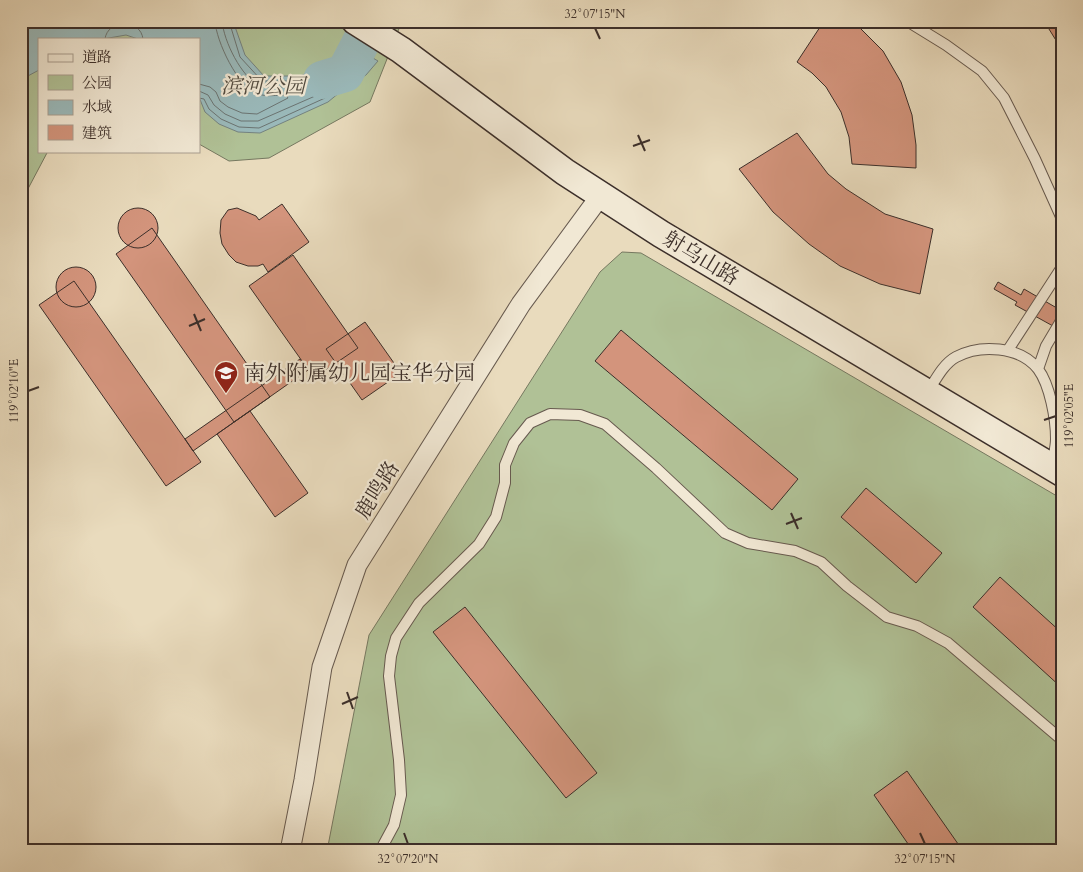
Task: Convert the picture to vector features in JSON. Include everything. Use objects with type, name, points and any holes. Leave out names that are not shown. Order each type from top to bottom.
[{"type":"street","name":"射乌山路","points":[[355,21],[401,50],[557,166],[661,234],[1057,470]]},
{"type":"street","name":"鹿鸣路","points":[[290,851],[304,780],[322,667],[357,565],[521,304],[601,195]]},
{"type":"lane","points":[[907,21],[946,45],[982,71],[1004,98],[1035,159],[1062,219]]},
{"type":"lane","points":[[1008,350],[1062,266]]},
{"type":"lane","points":[[1038,369],[1046,346],[1062,319]]},
{"type":"lane","points":[[928,393],[943,369],[955,357],[986,350],[1008,350],[1026,359],[1038,369],[1047,388],[1053,409],[1057,470]]},
{"type":"lane","points":[[380,851],[394,825],[401,795],[399,760],[389,676],[391,656],[396,638],[419,603],[479,544],[496,517],[506,483],[505,466],[514,444],[530,422],[550,414],[580,415],[605,424],[656,468],[725,533],[748,543],[795,551],[821,562],[846,586],[887,617],[917,626],[948,643],[1062,740]]},
{"type":"green space","name":"滨河公园","points":[[21,21],[402,21],[370,102],[269,158],[229,161],[200,145],[200,38],[38,38],[38,152],[47,152],[21,202]]},
{"type":"green space","points":[[622,252],[641,253],[1062,499],[1062,851],[327,851],[369,635],[600,272]]},
{"type":"water","points":[[21,21],[233,21],[245,55],[264,76],[300,76],[328,64],[349,44],[378,61],[366,75],[351,83],[328,102],[260,133],[238,132],[219,124],[205,112],[200,100],[200,38],[135,38],[126,35],[109,38],[38,38],[38,71],[26,77],[21,84]]},
{"type":"building","points":[[824,21],[853,21],[883,51],[901,82],[912,115],[916,145],[916,168],[852,164],[849,137],[841,112],[826,87],[797,62]]},
{"type":"building","points":[[1044,21],[1062,21],[1062,50]]},
{"type":"building","points":[[797,133],[828,174],[846,189],[885,214],[933,229],[920,294],[880,284],[840,266],[809,244],[773,212],[739,169]]},
{"type":"building","points":[[282,204],[309,242],[268,272],[263,264],[248,266],[236,262],[222,244],[220,233],[221,220],[228,210],[237,208],[256,216],[259,220]]},
{"type":"building","points":[[138,208],[152,214],[158,228],[152,242],[138,248],[124,242],[118,228],[124,214]]},
{"type":"building","points":[[152,228],[270,397],[234,422],[116,254]]},
{"type":"building","points":[[293,255],[358,348],[314,378],[249,286]]},
{"type":"building","points":[[76,267],[90,273],[96,287],[90,301],[76,307],[62,301],[56,287],[62,273]]},
{"type":"building","points":[[74,281],[201,462],[166,486],[39,305]]},
{"type":"building","points":[[998,282],[1021,295],[1024,289],[1062,311],[1062,331],[1015,305],[1017,302],[994,289]]},
{"type":"building","points":[[365,322],[401,373],[362,400],[326,349]]},
{"type":"building","points":[[621,330],[798,479],[772,510],[595,361]]},
{"type":"building","points":[[300,359],[308,370],[193,451],[185,439]]},
{"type":"building","points":[[250,411],[308,493],[275,517],[217,434]]},
{"type":"building","points":[[866,488],[942,553],[916,583],[841,517]]},
{"type":"building","points":[[1000,577],[1062,633],[1062,688],[973,607]]},
{"type":"building","points":[[465,607],[597,773],[566,798],[433,632]]},
{"type":"building","points":[[907,771],[963,851],[913,851],[874,795]]},
{"type":"waterway","points":[[322,80],[345,73],[372,21]]},
{"type":"place","name":"南外附属幼儿园宝华分园","points":[[226,394]]}]
